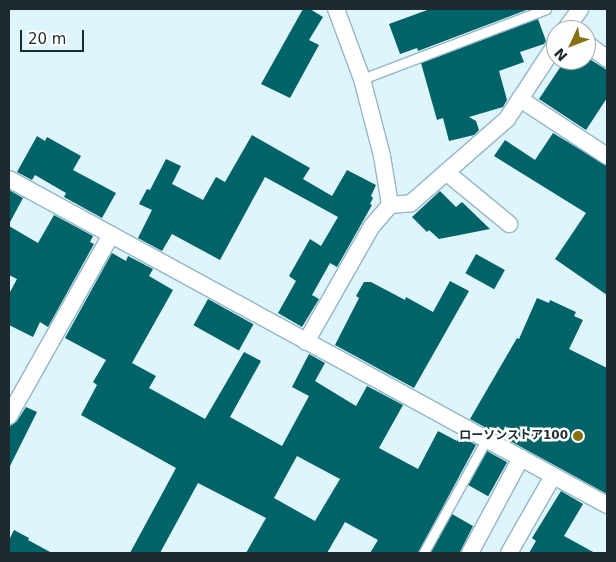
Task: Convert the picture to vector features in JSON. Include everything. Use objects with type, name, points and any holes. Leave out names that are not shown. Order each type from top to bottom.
[{"type":"street","points":[[336,9],[362,79],[382,156],[390,205]]},
{"type":"street","points":[[573,20],[580,9]]},
{"type":"street","points":[[596,51],[607,59]]},
{"type":"street","points":[[306,342],[372,226],[390,205],[412,203],[507,119],[546,59]]},
{"type":"street","points":[[520,99],[607,156]]},
{"type":"street","points":[[446,172],[508,224]]},
{"type":"street","points":[[9,179],[607,505]]},
{"type":"street","points":[[9,416],[111,235]]},
{"type":"street","points":[[470,553],[521,458]]},
{"type":"street","points":[[509,553],[553,476]]},
{"type":"lane","points":[[362,79],[546,9]]},
{"type":"lane","points":[[424,552],[486,440]]},
{"type":"building","points":[[303,9],[310,9],[323,17],[309,40],[319,45],[290,98],[261,84]]},
{"type":"building","points":[[430,9],[529,9],[418,51],[417,48],[400,54],[389,24]]},
{"type":"building","points":[[538,19],[546,41],[544,44],[520,52],[524,62],[499,71],[507,100],[503,107],[469,117],[476,121],[479,130],[474,135],[449,141],[443,118],[437,120],[421,63]]},
{"type":"building","points":[[596,63],[607,70],[607,98],[586,130],[539,99],[558,70],[596,70]]},
{"type":"building","points":[[553,133],[607,166],[607,295],[555,259],[586,213],[494,156],[505,140],[535,160]]},
{"type":"building","points":[[252,135],[310,168],[303,179],[332,196],[347,170],[376,185],[371,196],[373,198],[370,204],[372,205],[337,267],[330,263],[312,295],[319,299],[302,327],[278,313],[296,281],[289,276],[310,239],[321,246],[338,217],[265,177],[220,260],[172,234],[162,251],[138,238],[152,210],[139,204],[147,189],[150,190],[166,159],[181,166],[172,184],[203,200],[216,177],[225,182]]},
{"type":"building","points":[[37,136],[45,141],[47,137],[81,156],[73,170],[116,193],[102,218],[64,197],[66,193],[35,175],[32,180],[17,172]]},
{"type":"building","points":[[9,190],[23,198],[9,224]]},
{"type":"building","points":[[440,191],[456,207],[462,202],[490,229],[439,239],[429,230],[427,232],[412,217]]},
{"type":"building","points":[[54,215],[93,236],[90,242],[94,244],[48,327],[40,322],[33,337],[9,325],[9,294],[17,279],[9,275],[9,226],[38,243]]},
{"type":"building","points":[[112,253],[126,261],[128,256],[153,269],[149,276],[173,290],[132,363],[156,376],[149,388],[205,419],[244,352],[261,361],[230,417],[282,446],[309,396],[292,387],[309,354],[325,363],[315,381],[356,406],[367,386],[403,405],[379,448],[418,469],[438,431],[457,441],[460,436],[476,445],[418,553],[370,553],[378,540],[345,522],[327,553],[246,553],[266,518],[198,483],[160,553],[130,553],[176,468],[81,415],[97,385],[93,382],[106,360],[65,338]],"holes":[[[297,456],[340,479],[315,521],[274,498]]]},
{"type":"building","points":[[476,254],[505,270],[494,289],[465,273]]},
{"type":"building","points":[[450,281],[469,291],[414,388],[335,345],[359,298],[356,296],[364,282],[371,282],[405,300],[406,297],[433,312]]},
{"type":"building","points":[[537,298],[549,303],[550,300],[576,312],[574,316],[583,320],[569,349],[607,368],[607,494],[470,419],[517,338],[519,339]]},
{"type":"building","points":[[208,299],[253,324],[239,350],[193,325]]},
{"type":"building","points":[[26,407],[37,412],[9,468],[9,427],[17,421]]},
{"type":"building","points":[[487,451],[507,462],[488,496],[468,485]]},
{"type":"building","points":[[561,491],[583,504],[564,536],[595,553],[529,553],[536,541],[532,538]]},
{"type":"building","points":[[452,514],[473,526],[460,552],[430,553]]},
{"type":"building","points":[[14,530],[52,553],[9,553],[9,540]]},
{"type":"place","name":"ローソンストア100","points":[[578,436]]}]
